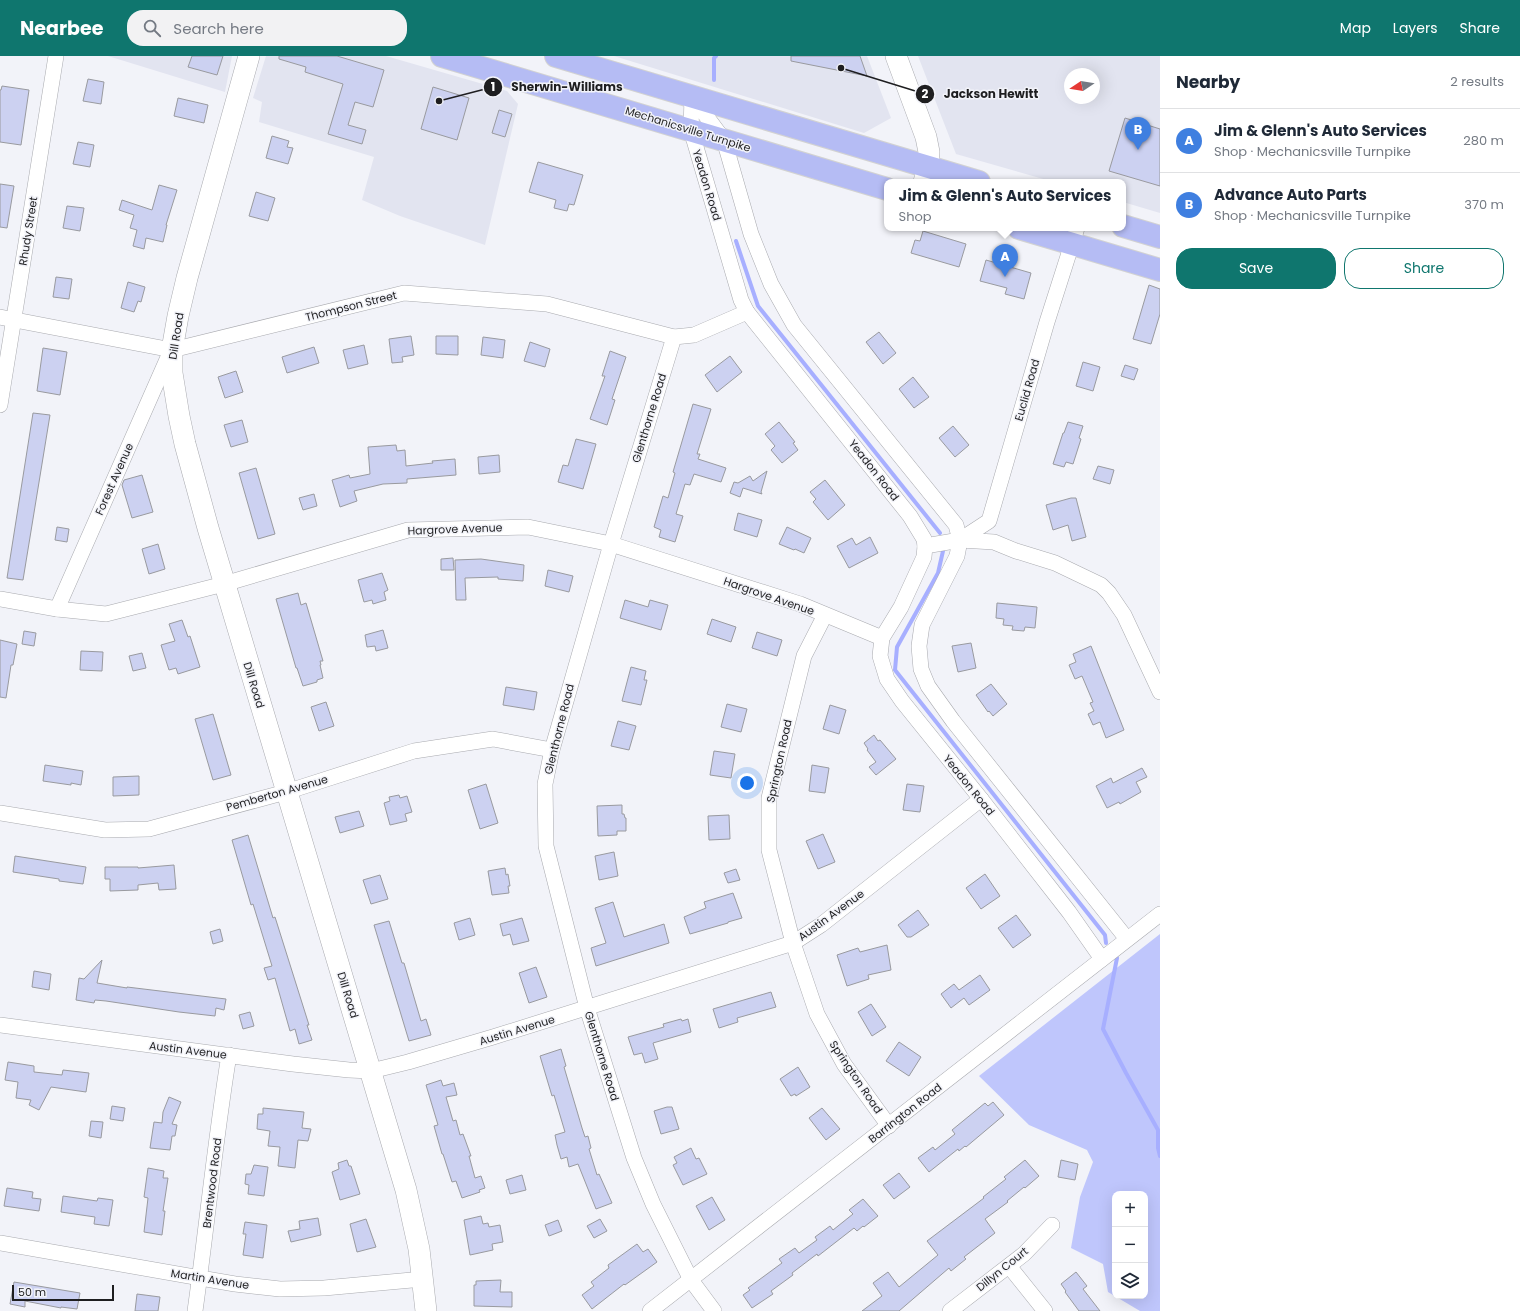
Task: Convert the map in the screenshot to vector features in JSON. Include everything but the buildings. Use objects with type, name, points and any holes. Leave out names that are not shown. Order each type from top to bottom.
[{"type":"highway","name":"Mechanicsville Turnpike","points":[[442,56],[884,188]]},
{"type":"highway","points":[[556,56],[692,96],[926,174],[959,179]]},
{"type":"highway","points":[[1126,227],[1160,237]]},
{"type":"highway","points":[[1040,231],[1075,236],[1160,270]]},
{"type":"street","name":"Rhudy Street","points":[[0,405],[7,318],[56,56]]},
{"type":"street","name":"Dill Road","points":[[249,56],[187,278],[172,350],[172,373],[185,444],[224,584],[406,1190],[419,1249],[426,1311]]},
{"type":"street","points":[[896,56],[926,137],[929,152],[926,174]]},
{"type":"street","name":"Yeadon Road","points":[[692,96],[691,130],[741,300],[747,312],[910,516],[924,539],[924,557],[918,572],[901,606],[882,638],[880,656],[887,679],[902,701],[1069,912],[1102,959]]},
{"type":"street","points":[[692,96],[724,140],[751,234],[771,284],[794,325],[956,525],[960,540],[957,556],[922,625],[919,646],[921,669],[928,686],[953,721],[1127,940]]},
{"type":"street","name":"Euclid Road","points":[[960,540],[989,521],[1047,322],[1075,236]]},
{"type":"street","name":"Thompson Street","points":[[7,318],[172,350],[404,293],[547,304],[674,337],[694,335],[747,312]]},
{"type":"street","name":"Glenthorne Road","points":[[674,337],[611,544],[552,750],[546,784],[546,846],[587,1008],[634,1158],[653,1204],[692,1280],[714,1311]]},
{"type":"street","name":"Forest Avenue","points":[[57,608],[172,350]]},
{"type":"street","name":"Hargrove Avenue","points":[[0,599],[106,614],[224,584],[408,530],[528,527],[611,544],[800,604],[882,638]]},
{"type":"street","points":[[925,546],[960,540],[994,542],[1062,566],[1101,585],[1109,593],[1124,615],[1160,692]]},
{"type":"street","name":"Springton Road","points":[[825,615],[804,656],[769,798],[769,850],[794,943],[817,1014],[844,1064],[889,1126]]},
{"type":"street","name":"Pemberton Avenue","points":[[0,813],[105,830],[149,829],[286,792],[414,751],[493,739],[552,750]]},
{"type":"street","name":"Austin Avenue","points":[[0,1026],[349,1070],[371,1071],[408,1062],[587,1008],[794,943],[821,925],[981,799]]},
{"type":"street","name":"Barrington Road","points":[[650,1311],[692,1280],[1160,914]]},
{"type":"street","name":"Brentwood Road","points":[[195,1311],[222,1098],[229,1055]]},
{"type":"street","name":"Dillyn Court","points":[[950,1311],[1024,1254],[1052,1225]]},
{"type":"street","name":"Martin Avenue","points":[[0,1243],[235,1284],[295,1290],[423,1279]]},
{"type":"street","points":[[1009,1266],[1045,1311]]},
{"type":"shaded area","points":[[108,56],[232,56],[225,92]]},
{"type":"shaded area","points":[[266,56],[386,56],[507,91],[518,104],[485,245],[400,216],[362,200],[374,157],[259,122],[262,102],[253,98]]},
{"type":"shaded area","points":[[614,56],[867,56],[891,118],[864,133]]},
{"type":"shaded area","points":[[918,56],[1160,56],[1160,213],[1126,203],[1126,179],[1044,179],[956,154]]},
{"type":"shaded area","points":[[1160,934],[1160,1311],[1140,1311],[1120,1299],[1148,1299],[1148,1191],[1112,1191],[1112,1294],[1108,1292],[1103,1264],[1071,1248],[1080,1197],[1093,1162],[1087,1150],[1029,1125],[979,1076]]},
{"type":"waterway","points":[[714,80],[714,58],[716,56]]},
{"type":"waterway","points":[[736,241],[758,306],[940,533]]},
{"type":"waterway","points":[[943,551],[938,573],[897,647],[895,670],[1105,935],[1106,943]]},
{"type":"waterway","points":[[1117,958],[1103,1029],[1158,1130],[1158,1148],[1160,1156]]},
{"type":"place","name":"Jackson Hewitt","points":[[841,68]]},
{"type":"place","name":"Sherwin-Williams","points":[[439,101]]},
{"type":"place","name":"Advance Auto Parts","points":[[1138,150]]},
{"type":"place","name":"Jim & Glenn's Auto Services","points":[[1005,277]]}]
